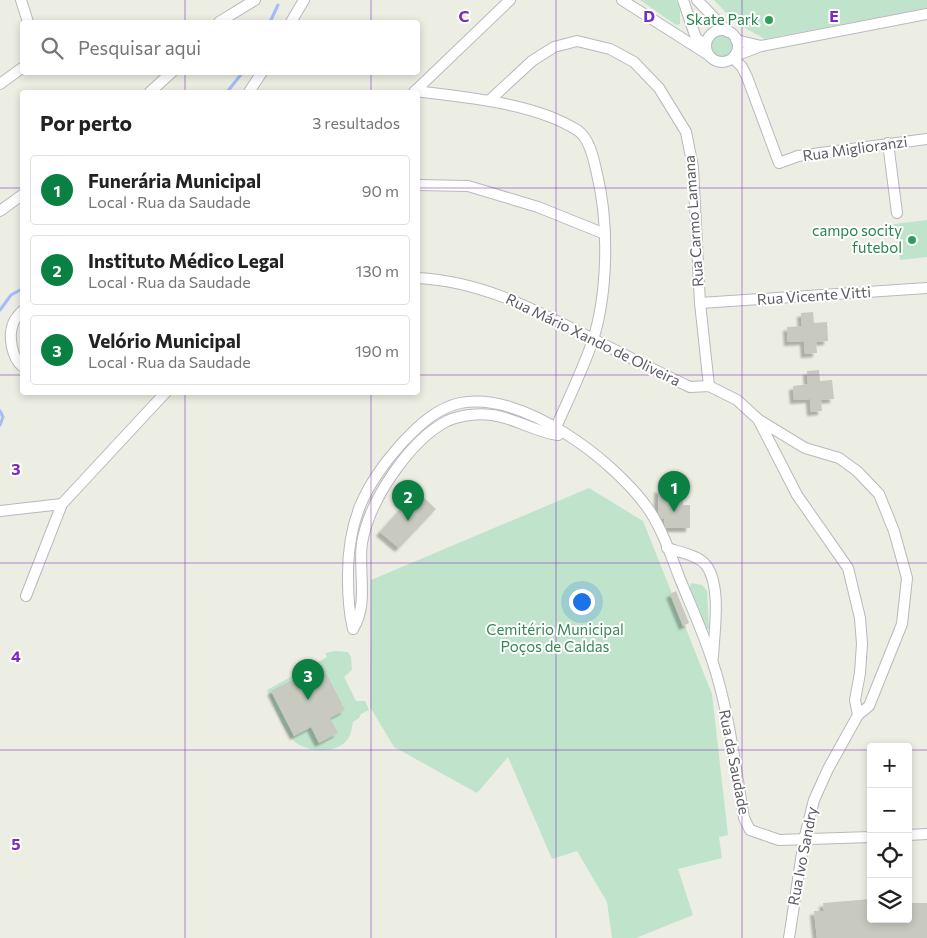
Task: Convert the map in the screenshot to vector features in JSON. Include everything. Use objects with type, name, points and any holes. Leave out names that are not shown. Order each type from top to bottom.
[{"type":"street","points":[[20,0],[27,20]]},
{"type":"street","points":[[223,20],[255,0]]},
{"type":"street","points":[[292,20],[304,0]]},
{"type":"street","points":[[416,90],[510,0]]},
{"type":"street","points":[[622,0],[706,49]]},
{"type":"street","points":[[683,0],[696,38],[719,63],[761,46],[927,14]]},
{"type":"street","points":[[697,0],[736,40],[738,45],[734,57]]},
{"type":"street","points":[[706,49],[714,32],[728,32]]},
{"type":"street","points":[[736,40],[761,46]]},
{"type":"street","name":"Rua Carmo Lamana","points":[[490,100],[532,61],[554,47],[577,41],[610,49],[634,62],[659,88],[686,132],[693,167],[700,303],[709,386]]},
{"type":"street","name":"Rua Miglioranzi","points":[[734,57],[747,77],[779,163],[798,156],[927,139]]},
{"type":"street","points":[[0,84],[20,69]]},
{"type":"street","points":[[152,90],[169,75]]},
{"type":"street","points":[[249,90],[260,75]]},
{"type":"street","points":[[420,93],[490,100],[547,117],[579,131],[592,153],[604,201],[604,278],[593,339],[555,430]]},
{"type":"street","points":[[888,144],[896,213]]},
{"type":"street","points":[[420,185],[468,186],[538,207],[605,234]]},
{"type":"street","points":[[1,213],[20,197]]},
{"type":"street","name":"Rua Mário Xando de Oliveira","points":[[420,278],[436,279],[478,287],[523,304],[690,387],[709,386],[737,400],[759,420]]},
{"type":"street","name":"Rua Vicente Vitti","points":[[700,303],[927,288]]},
{"type":"street","points":[[20,314],[13,323],[10,334],[20,364]]},
{"type":"street","points":[[26,596],[62,504],[163,395]]},
{"type":"street","name":"Rua da Saudade","points":[[555,430],[479,414],[448,420],[418,444],[407,455],[370,516],[362,543],[362,606],[359,618],[353,629],[349,611],[348,553],[356,511],[378,473],[415,429],[447,407],[478,402],[500,404],[555,430],[600,458],[627,482],[649,509],[668,548],[712,661],[728,723],[744,818],[750,830],[779,840],[867,837]]},
{"type":"street","points":[[759,420],[797,495],[848,568],[860,618],[862,644],[860,673],[855,700],[858,715]]},
{"type":"street","name":"Rua Ivo Sandry","points":[[759,420],[805,448],[839,458],[857,471],[879,494],[894,531],[907,578],[902,624],[869,706],[858,715],[828,769],[814,800],[804,840],[789,938]]},
{"type":"street","points":[[0,511],[62,504]]},
{"type":"street","name":"Rua da Saudade","points":[[668,548],[696,558],[706,565],[712,579],[715,597],[712,661]]},
{"type":"street","points":[[912,835],[927,834]]},
{"type":"green space","points":[[640,0],[676,0],[680,10],[680,24],[676,25]]},
{"type":"green space","points":[[714,0],[927,0],[927,8],[765,39],[736,23]]},
{"type":"green space","points":[[722,35],[730,38],[733,46],[730,54],[722,57],[714,54],[711,46],[714,38]]},
{"type":"green space","name":"campo socity futebol","points":[[927,220],[927,257],[900,260],[894,224]]},
{"type":"green space","name":"Cemitério Municipal Poços de Caldas","points":[[589,488],[643,521],[712,694],[728,835],[719,837],[722,858],[678,869],[693,915],[636,938],[612,938],[607,902],[577,851],[552,859],[508,757],[477,793],[394,747],[370,707],[371,580]]},
{"type":"green space","points":[[691,583],[702,585],[707,591],[709,629],[703,630],[689,593]]},
{"type":"green space","points":[[335,651],[348,652],[351,657],[352,670],[344,677],[356,701],[365,701],[369,710],[361,714],[353,722],[350,735],[344,743],[337,747],[321,750],[304,747],[287,733],[267,690],[327,657],[325,653]]},
{"type":"building","points":[[813,312],[814,323],[827,322],[828,341],[816,342],[817,353],[805,354],[804,341],[788,342],[787,327],[802,326],[801,313]]},
{"type":"building","points":[[819,370],[820,381],[832,380],[834,399],[821,400],[822,411],[811,412],[810,399],[794,400],[793,386],[808,384],[807,371]]},
{"type":"building","points":[[658,488],[683,498],[683,505],[690,505],[690,528],[664,528],[664,519],[658,519]]},
{"type":"building","points":[[417,491],[436,509],[399,548],[380,532]]},
{"type":"building","points":[[676,591],[689,623],[683,626],[670,594]]},
{"type":"building","points":[[322,665],[345,710],[330,718],[338,733],[319,743],[311,727],[294,736],[271,691]]},
{"type":"building","points":[[867,899],[867,923],[912,923],[912,903],[927,903],[927,938],[817,938],[814,911],[824,911],[823,903]]},
{"type":"waterway","points":[[271,20],[278,5]]},
{"type":"waterway","points":[[229,90],[241,75]]},
{"type":"waterway","points":[[0,310],[11,295],[20,290]]},
{"type":"waterway","points":[[0,411],[3,417],[0,425]]},
{"type":"place","name":"Skate Park","points":[[769,20]]},
{"type":"place","name":"campo socity futebol","points":[[912,240]]},
{"type":"place","name":"Funerária Municipal","points":[[674,512]]},
{"type":"place","name":"Instituto Médico Legal","points":[[408,521]]},
{"type":"place","name":"Velório Municipal","points":[[308,700]]}]
